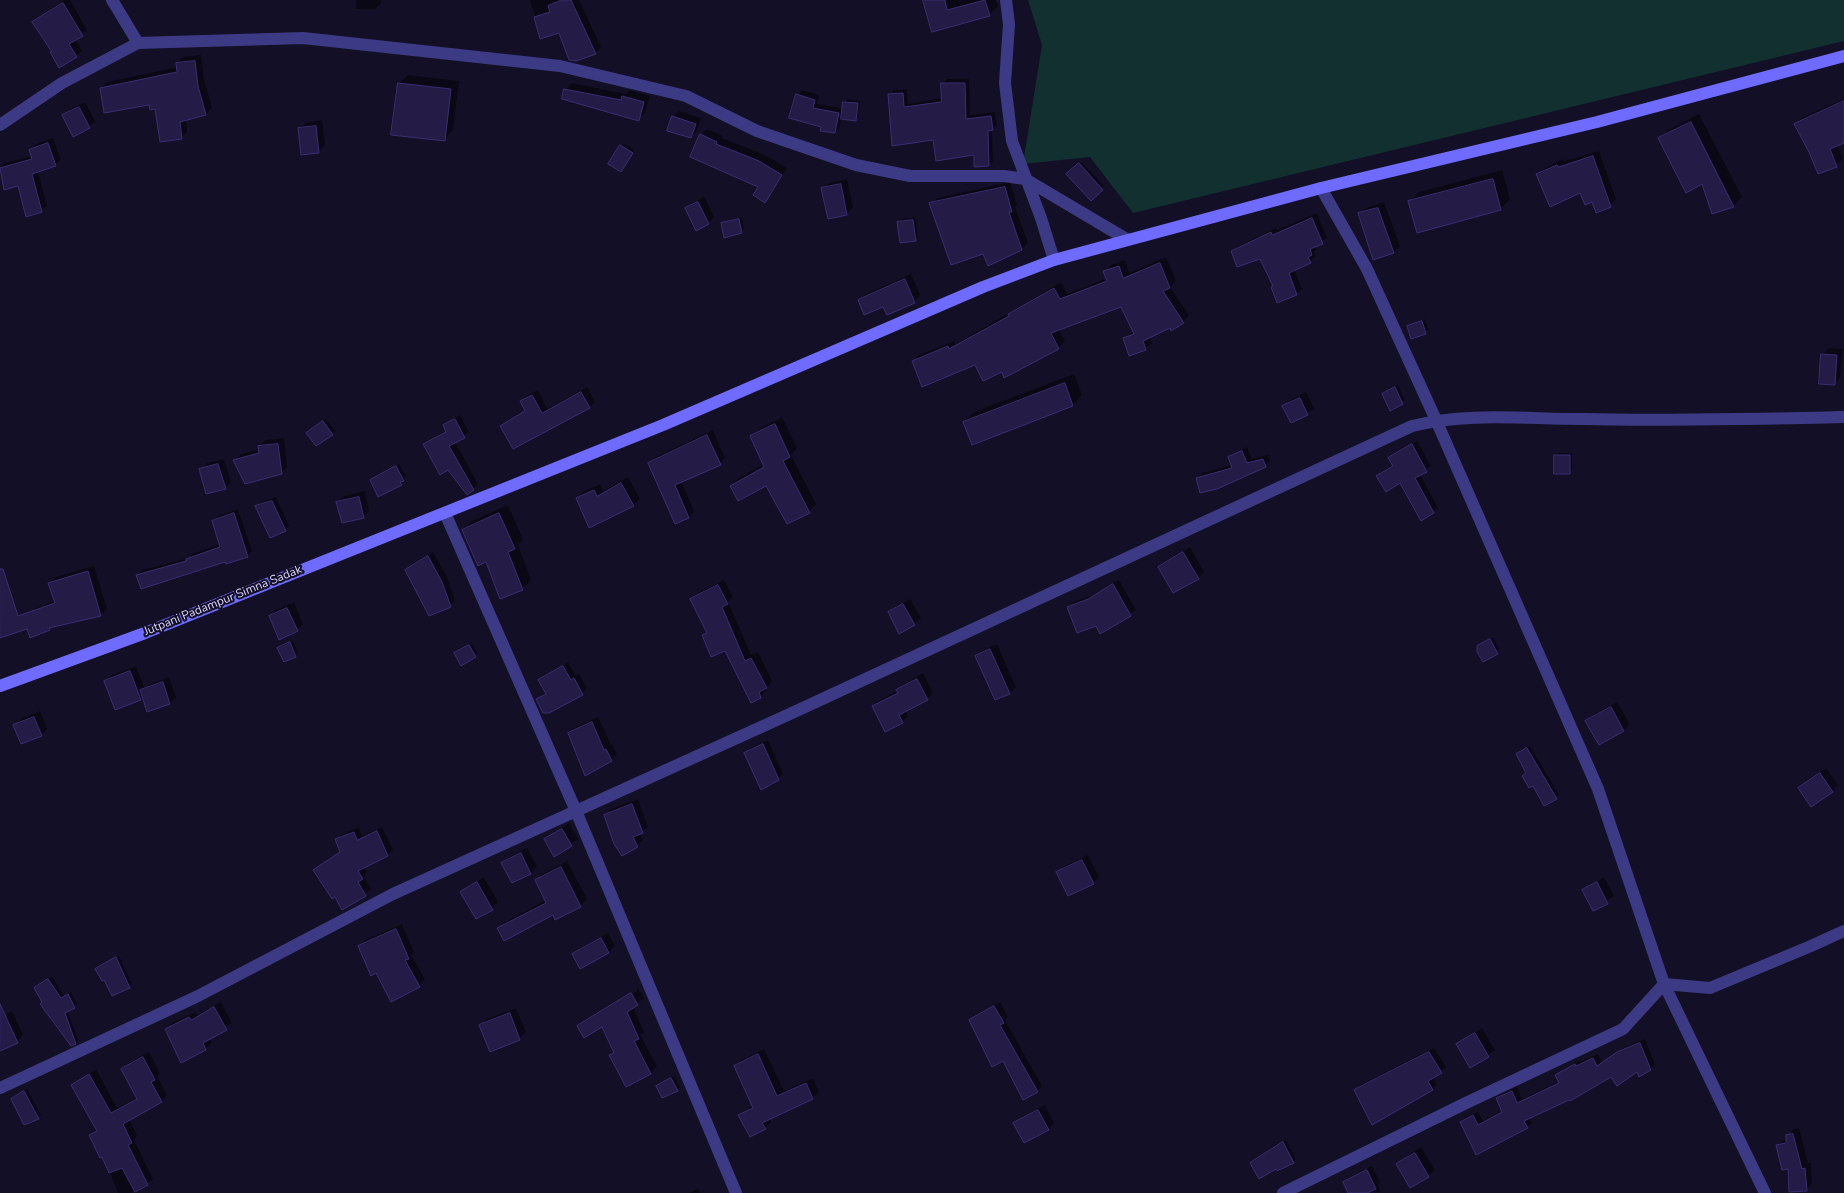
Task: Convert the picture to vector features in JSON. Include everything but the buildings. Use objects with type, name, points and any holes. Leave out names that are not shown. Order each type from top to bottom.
[{"type":"street","points":[[112,0],[138,43]]},
{"type":"street","points":[[1006,0],[1009,24],[1005,83],[1012,141],[1025,180],[1041,218],[1054,260]]},
{"type":"street","points":[[0,125],[62,83],[138,43],[303,38],[560,66],[686,96],[757,131],[856,165],[910,176],[1004,176],[1025,180],[1128,240]]},
{"type":"street","name":"Jutpani Padampur Simna Sadak","points":[[0,686],[144,633],[663,425],[983,287],[1054,260],[1321,188],[1596,122],[1844,56]]},
{"type":"street","points":[[1321,188],[1366,269],[1436,420],[1598,789],[1664,984],[1765,1193]]},
{"type":"street","points":[[0,1088],[196,997],[393,894],[792,714],[1412,426],[1436,420],[1478,416],[1581,420],[1844,417]]},
{"type":"street","points":[[445,513],[576,811],[736,1193]]},
{"type":"street","points":[[1664,984],[1710,988],[1811,946],[1844,930]]},
{"type":"street","points":[[1283,1193],[1466,1103],[1623,1029],[1664,984]]},
{"type":"green space","points":[[1028,0],[1844,0],[1844,41],[1133,213],[1090,157],[1023,164],[1042,45]]}]
